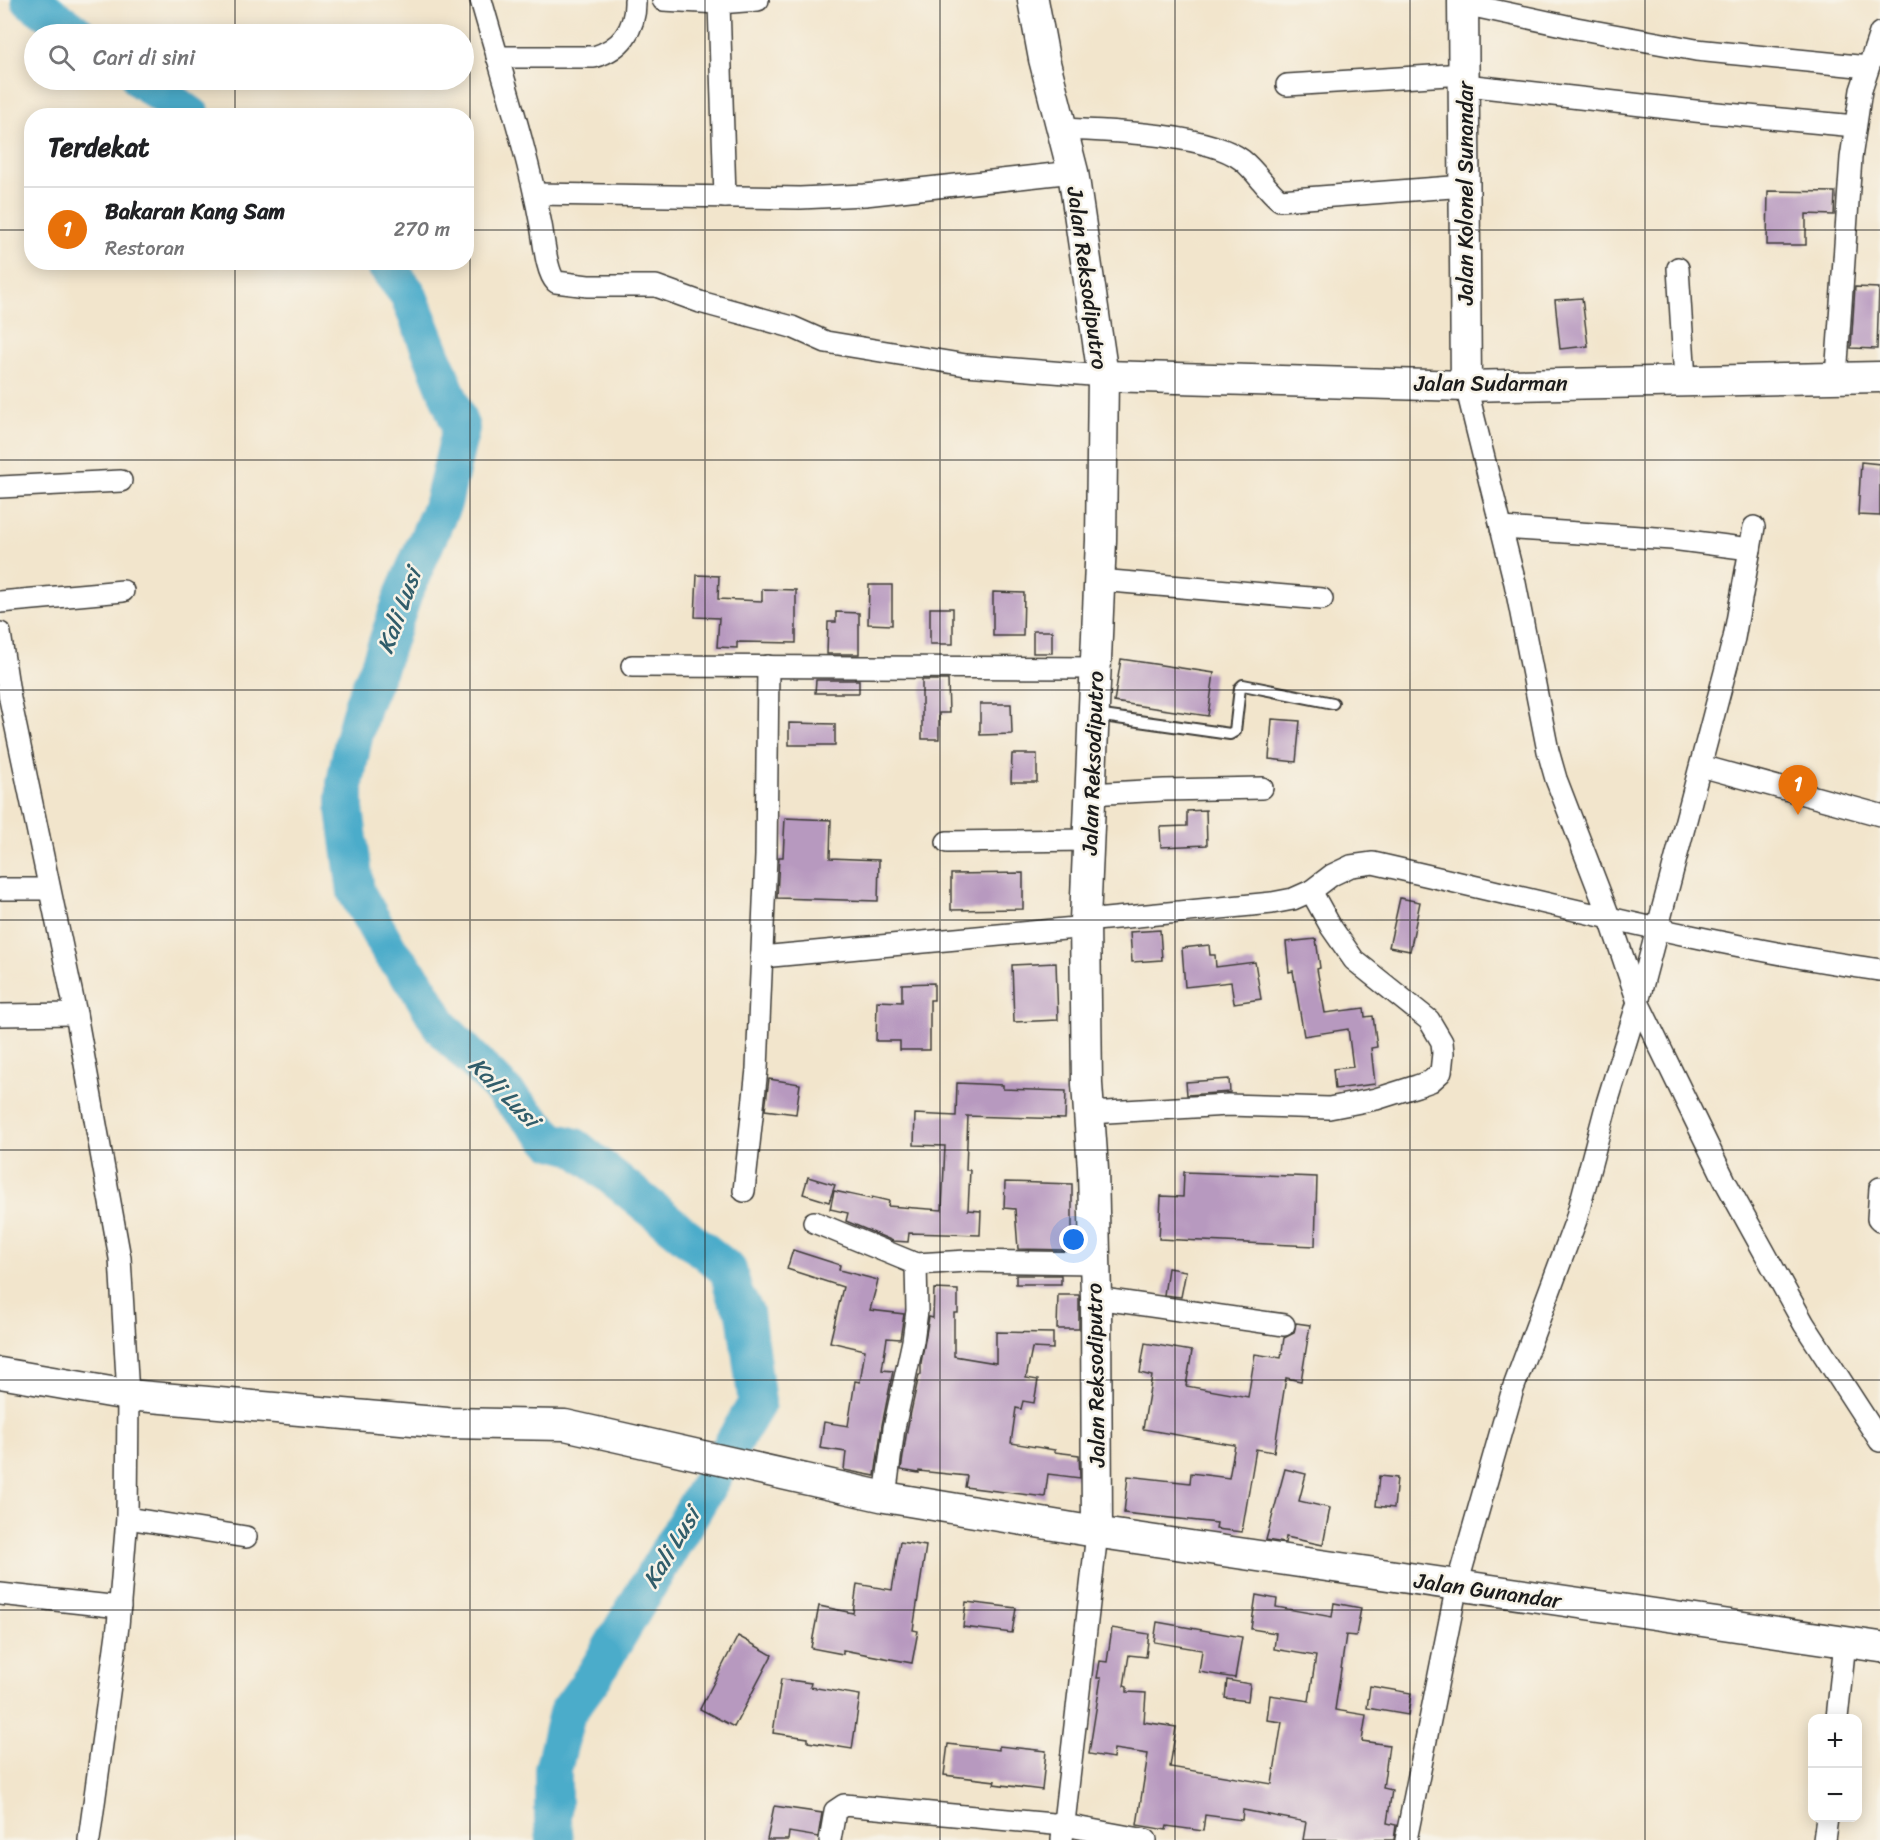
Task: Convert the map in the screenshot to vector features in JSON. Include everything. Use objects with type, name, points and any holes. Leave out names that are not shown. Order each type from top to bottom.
[{"type":"main road","name":"Jalan Reksodiputro","points":[[1033,0],[1044,58],[1073,171],[1103,381],[1101,530],[1089,795],[1085,1025],[1093,1169],[1097,1533]]},
{"type":"main road","name":"Jalan Kolonel Sunandar","points":[[1463,2],[1466,386]]},
{"type":"main road","name":"Jalan Sudarman","points":[[1103,381],[1466,386],[1880,377]]},
{"type":"main road","name":"Jalan Gunandar","points":[[0,1373],[128,1395],[447,1423],[565,1425],[818,1480],[885,1497],[1097,1533],[1880,1647]]},
{"type":"street","points":[[481,0],[536,194],[553,279],[562,284],[656,286],[700,302],[792,327],[826,342],[966,365],[1103,381]]},
{"type":"street","points":[[497,57],[594,57],[607,53],[622,43],[631,28],[635,0]]},
{"type":"street","points":[[663,0],[719,3],[758,0]]},
{"type":"street","points":[[1463,2],[1576,28],[1696,50],[1868,67]]},
{"type":"street","points":[[719,3],[725,197]]},
{"type":"street","points":[[1836,377],[1855,126],[1861,90],[1879,42]]},
{"type":"street","points":[[1287,84],[1465,79],[1695,111],[1855,126]]},
{"type":"street","points":[[1062,129],[1167,136],[1214,147],[1231,153],[1243,161],[1280,200],[1466,186]]},
{"type":"street","points":[[536,194],[801,198],[865,195],[1073,171]]},
{"type":"street","points":[[1678,268],[1685,380]]},
{"type":"street","points":[[1466,386],[1515,583],[1548,751],[1556,779],[1610,919],[1638,1002],[1736,1202],[1804,1324],[1879,1436]]},
{"type":"street","points":[[0,487],[121,481]]},
{"type":"street","points":[[1406,1840],[1457,1585],[1513,1389],[1576,1220],[1607,1103],[1638,1002],[1734,638],[1754,527]]},
{"type":"street","points":[[1502,528],[1672,539],[1750,549]]},
{"type":"street","points":[[1099,580],[1322,599]]},
{"type":"street","points":[[0,602],[123,591]]},
{"type":"street","points":[[0,633],[10,699],[76,1014],[120,1258],[128,1395],[127,1518],[120,1607],[89,1840]]},
{"type":"street","points":[[632,666],[1096,668]]},
{"type":"street","points":[[744,1191],[757,1069],[766,856],[768,666]]},
{"type":"street","points":[[1701,766],[1880,815]]},
{"type":"street","points":[[1089,795],[1164,790],[1262,788]]},
{"type":"street","points":[[947,842],[1088,840]]},
{"type":"street","points":[[761,957],[1272,903],[1293,899],[1311,891],[1332,875],[1351,866],[1373,863],[1610,919],[1766,951],[1880,970]]},
{"type":"street","points":[[0,889],[49,889]]},
{"type":"street","points":[[1090,1113],[1228,1105],[1329,1108],[1376,1099],[1418,1086],[1431,1081],[1441,1072],[1442,1042],[1429,1020],[1354,960],[1331,927],[1311,891]]},
{"type":"street","points":[[0,1015],[76,1014]]},
{"type":"street","points":[[1880,1188],[1878,1219],[1880,1221]]},
{"type":"street","points":[[814,1222],[916,1264],[967,1261],[1093,1263]]},
{"type":"street","points":[[885,1497],[894,1428],[913,1341],[917,1311],[916,1264]]},
{"type":"street","points":[[1096,1298],[1284,1325]]},
{"type":"street","points":[[127,1518],[246,1537]]},
{"type":"street","points":[[1063,1833],[1097,1533]]},
{"type":"street","points":[[0,1594],[120,1607]]},
{"type":"street","points":[[1838,1714],[1845,1642]]},
{"type":"street","points":[[830,1840],[835,1811],[844,1805],[1063,1833],[1146,1840]]},
{"type":"street","points":[[1824,1840],[1826,1822]]},
{"type":"lane","points":[[1093,715],[1230,734],[1235,731],[1240,688],[1243,685],[1334,703]]},
{"type":"building","points":[[1768,191],[1835,192],[1834,215],[1806,214],[1806,245],[1767,245]]},
{"type":"building","points":[[1855,287],[1879,288],[1877,349],[1851,348]]},
{"type":"building","points":[[1582,298],[1588,346],[1560,349],[1555,300]]},
{"type":"building","points":[[1861,462],[1880,464],[1880,516],[1858,515]]},
{"type":"building","points":[[697,575],[719,576],[718,599],[762,601],[762,589],[796,590],[796,643],[737,642],[737,648],[717,647],[719,618],[695,617]]},
{"type":"building","points":[[869,585],[892,585],[892,625],[868,624]]},
{"type":"building","points":[[993,592],[1024,593],[1023,636],[993,636]]},
{"type":"building","points":[[930,608],[953,608],[953,644],[930,644]]},
{"type":"building","points":[[836,612],[859,613],[859,654],[827,654],[828,622],[836,622]]},
{"type":"building","points":[[1033,631],[1052,631],[1052,653],[1033,653]]},
{"type":"building","points":[[1121,659],[1214,673],[1208,716],[1114,702]]},
{"type":"building","points":[[816,680],[859,680],[859,693],[815,693]]},
{"type":"building","points":[[922,680],[948,680],[949,713],[939,713],[939,739],[922,739]]},
{"type":"building","points":[[980,704],[1011,704],[1012,734],[980,735]]},
{"type":"building","points":[[1272,719],[1300,721],[1296,762],[1269,759]]},
{"type":"building","points":[[789,723],[835,724],[835,745],[789,745]]},
{"type":"building","points":[[1012,754],[1037,754],[1037,782],[1011,782]]},
{"type":"building","points":[[1206,810],[1207,845],[1161,847],[1160,827],[1187,826],[1187,811]]},
{"type":"building","points":[[785,818],[831,820],[830,858],[879,860],[878,901],[777,898],[779,857],[783,857]]},
{"type":"building","points":[[1023,873],[1023,909],[951,910],[951,874]]},
{"type":"building","points":[[1400,898],[1420,902],[1410,951],[1389,947]]},
{"type":"building","points":[[1160,930],[1162,960],[1132,962],[1130,932]]},
{"type":"building","points":[[1316,939],[1320,968],[1317,969],[1325,1013],[1364,1008],[1365,1017],[1373,1016],[1377,1047],[1371,1048],[1375,1084],[1335,1089],[1333,1069],[1353,1067],[1348,1029],[1304,1036],[1293,971],[1289,972],[1286,942]]},
{"type":"building","points":[[1209,945],[1210,955],[1215,955],[1216,967],[1255,962],[1261,999],[1234,1003],[1231,982],[1185,987],[1182,948]]},
{"type":"building","points":[[1056,963],[1058,1020],[1014,1022],[1012,965]]},
{"type":"building","points":[[934,983],[934,1000],[930,1000],[930,1050],[900,1050],[900,1041],[876,1041],[877,1001],[902,1002],[902,984]]},
{"type":"building","points":[[769,1079],[800,1084],[796,1114],[765,1110]]},
{"type":"building","points":[[1229,1079],[1230,1092],[1187,1095],[1186,1082]]},
{"type":"building","points":[[957,1083],[1003,1085],[1003,1089],[1066,1091],[1065,1119],[968,1116],[966,1170],[970,1170],[968,1210],[981,1211],[980,1235],[909,1233],[908,1242],[893,1241],[846,1221],[848,1213],[830,1209],[834,1191],[889,1201],[888,1206],[942,1210],[945,1146],[914,1145],[915,1114],[956,1116]]},
{"type":"building","points":[[1184,1172],[1317,1177],[1315,1246],[1159,1239],[1161,1196],[1183,1197]]},
{"type":"building","points":[[808,1177],[835,1185],[829,1202],[803,1194]]},
{"type":"building","points":[[1005,1182],[1072,1184],[1072,1238],[1067,1238],[1066,1250],[1018,1249],[1015,1209],[1004,1208]]},
{"type":"building","points":[[793,1250],[840,1265],[839,1270],[878,1280],[870,1310],[904,1314],[900,1339],[887,1338],[882,1370],[893,1371],[875,1476],[844,1470],[846,1452],[820,1448],[824,1422],[848,1426],[855,1381],[860,1382],[865,1350],[830,1342],[843,1287],[787,1269]]},
{"type":"building","points":[[1168,1268],[1186,1271],[1181,1297],[1164,1295]]},
{"type":"building","points":[[1016,1275],[1061,1275],[1061,1284],[1016,1284]]},
{"type":"building","points":[[934,1289],[958,1290],[958,1313],[954,1313],[954,1356],[996,1363],[996,1332],[1053,1333],[1053,1349],[1032,1348],[1026,1378],[1038,1380],[1034,1403],[1023,1401],[1021,1409],[1016,1408],[1011,1443],[1079,1455],[1080,1478],[1048,1474],[1045,1497],[965,1487],[967,1476],[901,1470],[907,1430],[919,1375],[921,1375],[929,1317],[933,1318]]},
{"type":"building","points":[[1058,1295],[1079,1295],[1079,1329],[1057,1329]]},
{"type":"building","points":[[1296,1323],[1310,1325],[1301,1381],[1286,1378],[1274,1452],[1256,1449],[1242,1532],[1216,1529],[1217,1523],[1124,1513],[1128,1476],[1190,1483],[1191,1473],[1229,1478],[1235,1445],[1143,1429],[1152,1376],[1140,1373],[1145,1343],[1192,1351],[1186,1386],[1248,1397],[1255,1354],[1281,1358],[1284,1338],[1294,1333]]},
{"type":"building","points":[[1285,1469],[1306,1474],[1299,1501],[1330,1508],[1323,1545],[1286,1537],[1285,1543],[1266,1540]]},
{"type":"building","points":[[1379,1476],[1397,1478],[1394,1508],[1376,1506]]},
{"type":"building","points":[[900,1542],[926,1546],[913,1630],[918,1631],[912,1663],[843,1650],[843,1654],[811,1648],[819,1606],[853,1613],[857,1584],[892,1590]]},
{"type":"building","points":[[1256,1595],[1277,1599],[1276,1607],[1332,1617],[1334,1603],[1361,1608],[1356,1636],[1346,1635],[1335,1710],[1366,1715],[1362,1741],[1389,1745],[1383,1788],[1392,1790],[1387,1823],[1396,1825],[1394,1840],[1303,1840],[1306,1822],[1243,1810],[1242,1820],[1205,1815],[1203,1831],[1167,1826],[1166,1830],[1137,1825],[1148,1754],[1114,1749],[1113,1758],[1089,1754],[1101,1678],[1097,1678],[1100,1661],[1107,1662],[1112,1628],[1149,1634],[1146,1657],[1129,1655],[1124,1686],[1127,1687],[1127,1692],[1146,1693],[1144,1722],[1176,1727],[1170,1767],[1272,1784],[1282,1722],[1267,1720],[1270,1695],[1309,1701],[1316,1656],[1274,1649],[1276,1633],[1251,1629]]},
{"type":"building","points":[[966,1602],[1016,1608],[1012,1633],[963,1627]]},
{"type":"building","points":[[1157,1622],[1242,1637],[1235,1678],[1199,1672],[1202,1650],[1154,1642]]},
{"type":"building","points":[[738,1636],[772,1655],[734,1727],[700,1709]]},
{"type":"building","points":[[781,1679],[811,1683],[810,1687],[860,1695],[852,1749],[808,1742],[808,1738],[773,1733]]},
{"type":"building","points":[[1227,1680],[1250,1684],[1248,1701],[1225,1698]]},
{"type":"building","points":[[1370,1686],[1411,1693],[1408,1715],[1367,1708]]},
{"type":"building","points":[[948,1744],[999,1750],[999,1746],[1046,1751],[1042,1790],[944,1775]]},
{"type":"building","points":[[774,1806],[822,1813],[818,1837],[789,1832],[788,1840],[767,1840]]},
{"type":"waterway","name":"Kali Lusi","points":[[30,0],[64,24]]},
{"type":"waterway","name":"Kali Lusi","points":[[155,90],[181,108]]},
{"type":"waterway","name":"Kali Lusi","points":[[389,270],[408,294],[461,428],[443,503],[404,593],[379,666],[363,703],[354,736],[345,783],[345,809],[356,892],[390,952],[415,982],[443,1029],[552,1141],[575,1147],[728,1270],[735,1296],[745,1312],[757,1403],[594,1676],[567,1713],[553,1770],[555,1840]]},
{"type":"place","name":"Bakaran Kang Sam","points":[[1798,815]]}]
